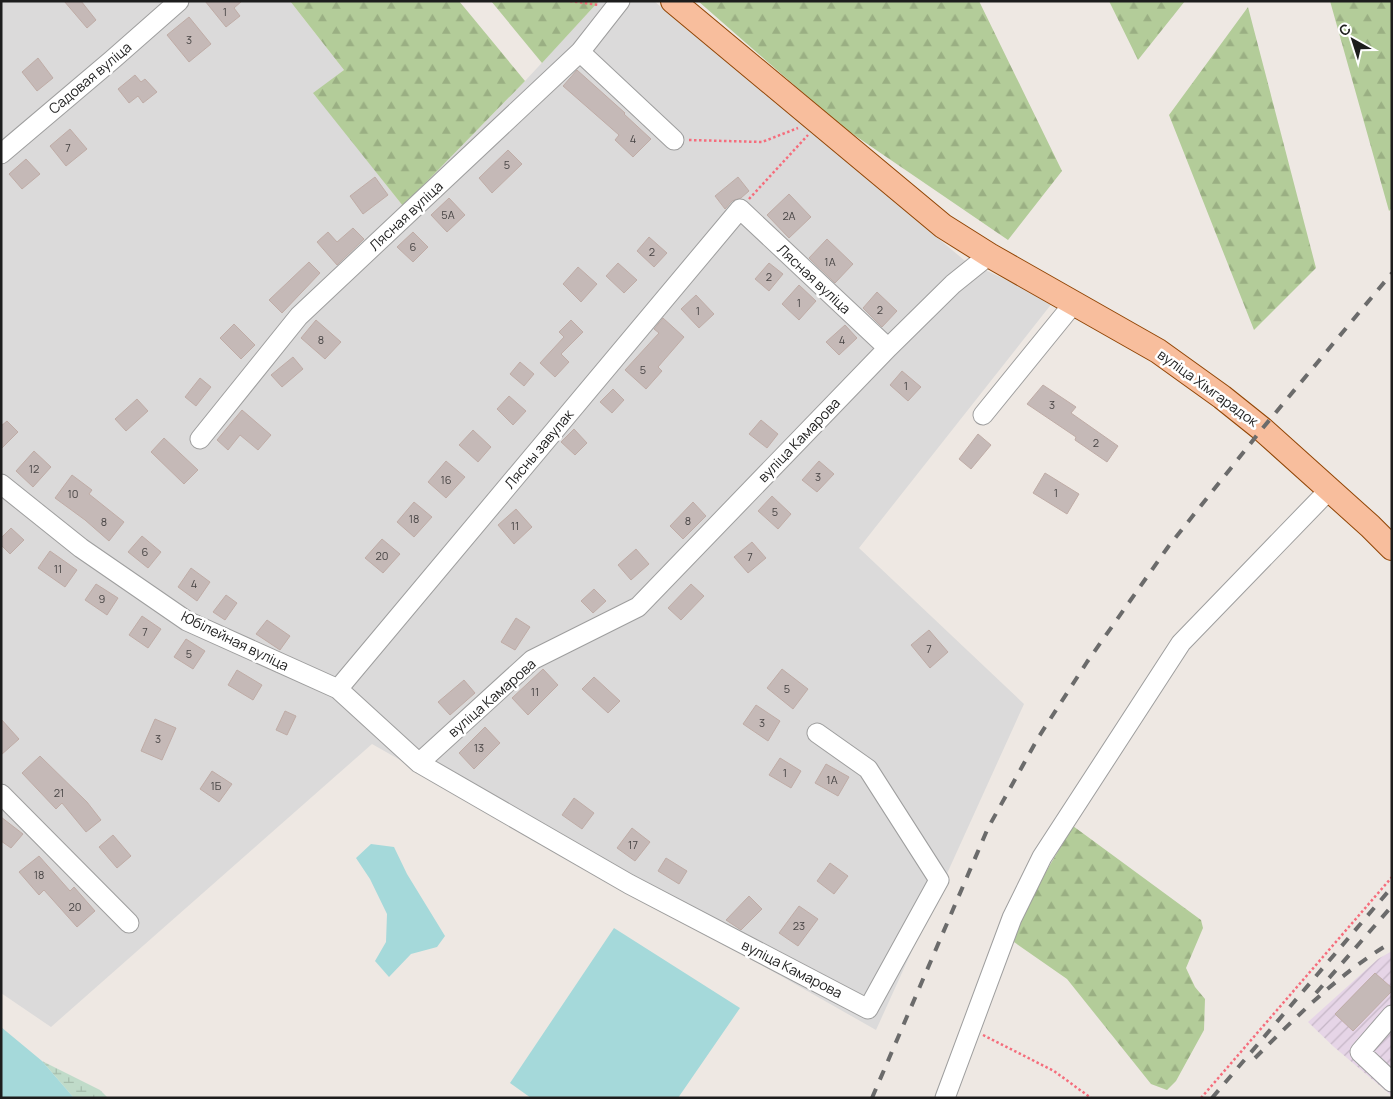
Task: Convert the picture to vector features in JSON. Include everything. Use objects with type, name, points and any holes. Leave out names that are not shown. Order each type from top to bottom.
[{"type":"main road","name":"вуліца Хімгарадок","points":[[673,1],[944,226],[989,255],[1158,351],[1222,397],[1262,429],[1392,548]]},
{"type":"street","name":"Садовая вуліца","points":[[1,154],[179,1]]},
{"type":"street","name":"Лясная вуліца","points":[[200,439],[299,316],[580,52],[617,4]]},
{"type":"street","points":[[580,52],[674,140]]},
{"type":"street","name":"Лясная вуліца","points":[[740,209],[888,348]]},
{"type":"street","name":"Лясны завулак","points":[[338,689],[740,209]]},
{"type":"street","name":"вуліца Камарова","points":[[817,733],[868,769],[939,880],[868,1009],[628,884],[419,763],[532,660],[638,608],[888,348],[952,284],[989,255]]},
{"type":"street","points":[[983,415],[1074,303]]},
{"type":"street","name":"Юбілейная вуліца","points":[[1,484],[81,548],[187,621],[338,689],[419,763]]},
{"type":"street","points":[[945,1098],[1012,918],[1042,858],[1181,643],[1329,490]]},
{"type":"street","points":[[1,794],[129,923]]},
{"type":"street","points":[[1392,1015],[1360,1052],[1392,1082]]},
{"type":"path","points":[[570,1],[617,4]]},
{"type":"path","points":[[674,140],[762,142],[805,125]]},
{"type":"path","points":[[740,209],[812,131]]},
{"type":"path","points":[[1201,1098],[1392,877]]},
{"type":"path","points":[[971,1028],[1054,1071],[1091,1098]]},
{"type":"shaded area","points":[[1,1],[290,1],[344,70],[314,93],[403,206],[525,81],[599,1],[654,1],[964,260],[1053,302],[859,548],[1024,704],[876,1030],[372,744],[51,1027],[1,993]]},
{"type":"shaded area","points":[[1392,951],[1392,1096],[1334,1047],[1308,1022],[1378,959]]},
{"type":"green space","points":[[290,1],[459,1],[525,81],[403,206],[313,93],[344,70]]},
{"type":"green space","points":[[491,1],[599,1],[542,63]]},
{"type":"green space","points":[[698,1],[979,1],[1062,171],[1008,240],[841,126]]},
{"type":"green space","points":[[1109,1],[1185,1],[1138,60]]},
{"type":"green space","points":[[1330,1],[1392,1],[1392,208],[1389,211]]},
{"type":"green space","points":[[1248,7],[1316,268],[1254,330],[1169,115]]},
{"type":"green space","points":[[1073,826],[1201,920],[1203,928],[1186,968],[1195,987],[1205,999],[1204,1030],[1176,1081],[1167,1090],[1151,1084],[1067,979],[1014,942],[1025,907]]},
{"type":"green space","points":[[42,1061],[100,1090],[108,1098],[74,1098]]},
{"type":"water","points":[[371,844],[394,847],[407,874],[445,936],[437,947],[411,954],[389,977],[375,961],[386,942],[387,914],[370,879],[356,858]]},
{"type":"water","points":[[614,928],[740,1008],[678,1098],[531,1098],[510,1083]]},
{"type":"water","points":[[1,1027],[42,1061],[74,1098],[1,1098]]},
{"type":"building","points":[[64,1],[81,1],[96,20],[87,28]]},
{"type":"building","points":[[205,1],[242,1],[234,8],[240,16],[226,27]]},
{"type":"building","points":[[189,17],[211,44],[189,62],[167,35]]},
{"type":"building","points":[[38,58],[53,78],[37,91],[22,72]]},
{"type":"building","points":[[577,70],[651,139],[633,157],[615,140],[619,135],[563,86]]},
{"type":"building","points":[[135,75],[141,82],[145,79],[157,92],[143,103],[138,96],[129,103],[118,89]]},
{"type":"building","points":[[70,129],[87,149],[66,166],[50,146]]},
{"type":"building","points":[[508,150],[522,164],[492,193],[479,178]]},
{"type":"building","points":[[26,159],[40,174],[22,189],[9,174]]},
{"type":"building","points":[[375,177],[388,195],[363,214],[350,196]]},
{"type":"building","points":[[738,177],[749,191],[741,198],[732,201],[725,209],[715,196]]},
{"type":"building","points":[[789,194],[811,217],[789,238],[767,215]]},
{"type":"building","points":[[449,198],[465,215],[447,232],[431,215]]},
{"type":"building","points":[[353,228],[364,239],[337,265],[317,242],[328,232],[337,242]]},
{"type":"building","points":[[413,232],[428,247],[413,262],[397,247]]},
{"type":"building","points":[[649,237],[667,253],[654,267],[637,251]]},
{"type":"building","points":[[827,239],[853,264],[835,283],[809,258]]},
{"type":"building","points":[[309,262],[320,273],[282,313],[269,300]]},
{"type":"building","points":[[618,263],[637,280],[624,293],[606,276]]},
{"type":"building","points":[[769,263],[783,274],[769,291],[755,279]]},
{"type":"building","points":[[578,267],[597,284],[581,302],[563,284]]},
{"type":"building","points":[[799,285],[816,301],[799,320],[782,304]]},
{"type":"building","points":[[877,292],[897,311],[882,327],[863,308]]},
{"type":"building","points":[[696,295],[714,314],[699,328],[681,309]]},
{"type":"building","points":[[663,318],[684,337],[658,367],[662,371],[646,389],[625,370],[659,333],[654,329]]},
{"type":"building","points":[[316,320],[341,342],[325,359],[301,338]]},
{"type":"building","points":[[571,320],[583,332],[561,354],[569,362],[555,377],[540,363],[564,337],[559,332]]},
{"type":"building","points":[[234,324],[255,345],[241,359],[220,338]]},
{"type":"building","points":[[845,325],[857,338],[839,355],[826,342]]},
{"type":"building","points":[[293,357],[303,369],[282,387],[271,375]]},
{"type":"building","points":[[520,362],[534,374],[524,386],[510,374]]},
{"type":"building","points":[[902,371],[921,387],[908,401],[890,385]]},
{"type":"building","points":[[200,378],[211,387],[196,406],[185,397]]},
{"type":"building","points":[[1043,385],[1076,407],[1071,413],[1118,446],[1107,462],[1075,440],[1076,437],[1027,404]]},
{"type":"building","points":[[613,389],[624,400],[612,413],[600,402]]},
{"type":"building","points":[[509,396],[526,411],[513,425],[497,409]]},
{"type":"building","points":[[137,399],[148,411],[126,431],[115,419]]},
{"type":"building","points":[[242,410],[271,435],[258,450],[240,435],[228,450],[217,440]]},
{"type":"building","points":[[761,420],[778,434],[767,448],[749,434]]},
{"type":"building","points":[[7,421],[18,432],[1,449],[1,426]]},
{"type":"building","points":[[574,429],[587,443],[575,455],[561,442]]},
{"type":"building","points":[[473,430],[491,447],[478,462],[459,445]]},
{"type":"building","points":[[978,434],[991,445],[971,469],[959,459]]},
{"type":"building","points":[[164,438],[198,470],[184,484],[151,452]]},
{"type":"building","points":[[34,451],[51,467],[33,487],[16,471]]},
{"type":"building","points":[[446,461],[465,477],[446,498],[428,482]]},
{"type":"building","points":[[819,461],[834,474],[817,492],[802,480]]},
{"type":"building","points":[[1045,473],[1079,494],[1067,514],[1033,493]]},
{"type":"building","points":[[72,475],[92,490],[89,494],[124,522],[109,541],[55,498]]},
{"type":"building","points":[[772,496],[791,514],[778,529],[758,511]]},
{"type":"building","points":[[414,502],[432,517],[414,537],[397,522]]},
{"type":"building","points":[[693,502],[706,516],[683,539],[670,526]]},
{"type":"building","points":[[516,509],[532,527],[514,544],[498,525]]},
{"type":"building","points":[[11,528],[24,540],[10,554],[1,545],[1,538]]},
{"type":"building","points":[[142,536],[161,552],[148,568],[128,552]]},
{"type":"building","points":[[382,539],[400,554],[383,573],[365,558]]},
{"type":"building","points":[[752,542],[766,558],[748,573],[734,557]]},
{"type":"building","points":[[636,549],[649,564],[631,580],[618,565]]},
{"type":"building","points":[[50,551],[77,570],[65,587],[38,568]]},
{"type":"building","points":[[191,568],[210,582],[197,601],[178,587]]},
{"type":"building","points":[[96,584],[118,598],[107,615],[85,600]]},
{"type":"building","points":[[691,584],[704,596],[681,620],[668,608]]},
{"type":"building","points":[[594,589],[606,601],[593,613],[581,601]]},
{"type":"building","points":[[226,595],[237,603],[225,620],[213,612]]},
{"type":"building","points":[[142,616],[161,629],[148,648],[129,635]]},
{"type":"building","points":[[516,618],[530,627],[515,650],[501,642]]},
{"type":"building","points":[[267,620],[290,636],[280,650],[256,634]]},
{"type":"building","points":[[929,630],[948,652],[930,668],[911,645]]},
{"type":"building","points":[[186,639],[205,651],[193,669],[174,657]]},
{"type":"building","points":[[543,669],[558,685],[528,715],[512,698]]},
{"type":"building","points":[[782,669],[808,689],[793,709],[767,688]]},
{"type":"building","points":[[237,670],[262,685],[253,700],[228,685]]},
{"type":"building","points":[[594,677],[620,701],[608,713],[582,689]]},
{"type":"building","points":[[464,680],[475,693],[450,715],[438,702]]},
{"type":"building","points":[[756,705],[780,721],[768,741],[743,724]]},
{"type":"building","points":[[285,711],[296,716],[287,735],[276,730]]},
{"type":"building","points":[[1,719],[19,739],[1,755]]},
{"type":"building","points":[[155,719],[176,728],[162,760],[141,751]]},
{"type":"building","points":[[485,727],[500,743],[474,769],[459,753]]},
{"type":"building","points":[[40,756],[87,802],[101,820],[86,832],[62,803],[56,809],[22,773]]},
{"type":"building","points":[[780,758],[801,771],[791,788],[769,775]]},
{"type":"building","points":[[826,764],[849,777],[838,796],[815,783]]},
{"type":"building","points":[[212,771],[232,784],[219,802],[200,789]]},
{"type":"building","points":[[574,798],[594,813],[582,829],[562,815]]},
{"type":"building","points":[[1,817],[23,834],[11,848],[1,841]]},
{"type":"building","points":[[632,828],[650,842],[635,861],[617,848]]},
{"type":"building","points":[[113,835],[131,856],[117,868],[99,847]]},
{"type":"building","points":[[39,856],[70,891],[74,887],[95,911],[77,927],[44,890],[39,895],[19,872]]},
{"type":"building","points":[[666,858],[687,871],[679,884],[658,871]]},
{"type":"building","points":[[830,863],[848,876],[834,894],[817,881]]},
{"type":"building","points":[[749,896],[762,909],[741,930],[726,920]]},
{"type":"building","points":[[799,906],[818,919],[798,946],[779,933]]},
{"type":"building","points":[[1375,973],[1392,988],[1392,991],[1353,1031],[1335,1014]]},
{"type":"railway","points":[[872,1098],[988,828],[1038,738],[1087,662],[1168,547],[1262,429],[1392,273]]},
{"type":"railway","points":[[1212,1098],[1392,887]]},
{"type":"railway","points":[[1316,993],[1392,906]]},
{"type":"railway","points":[[1255,1058],[1337,981],[1392,942]]}]
